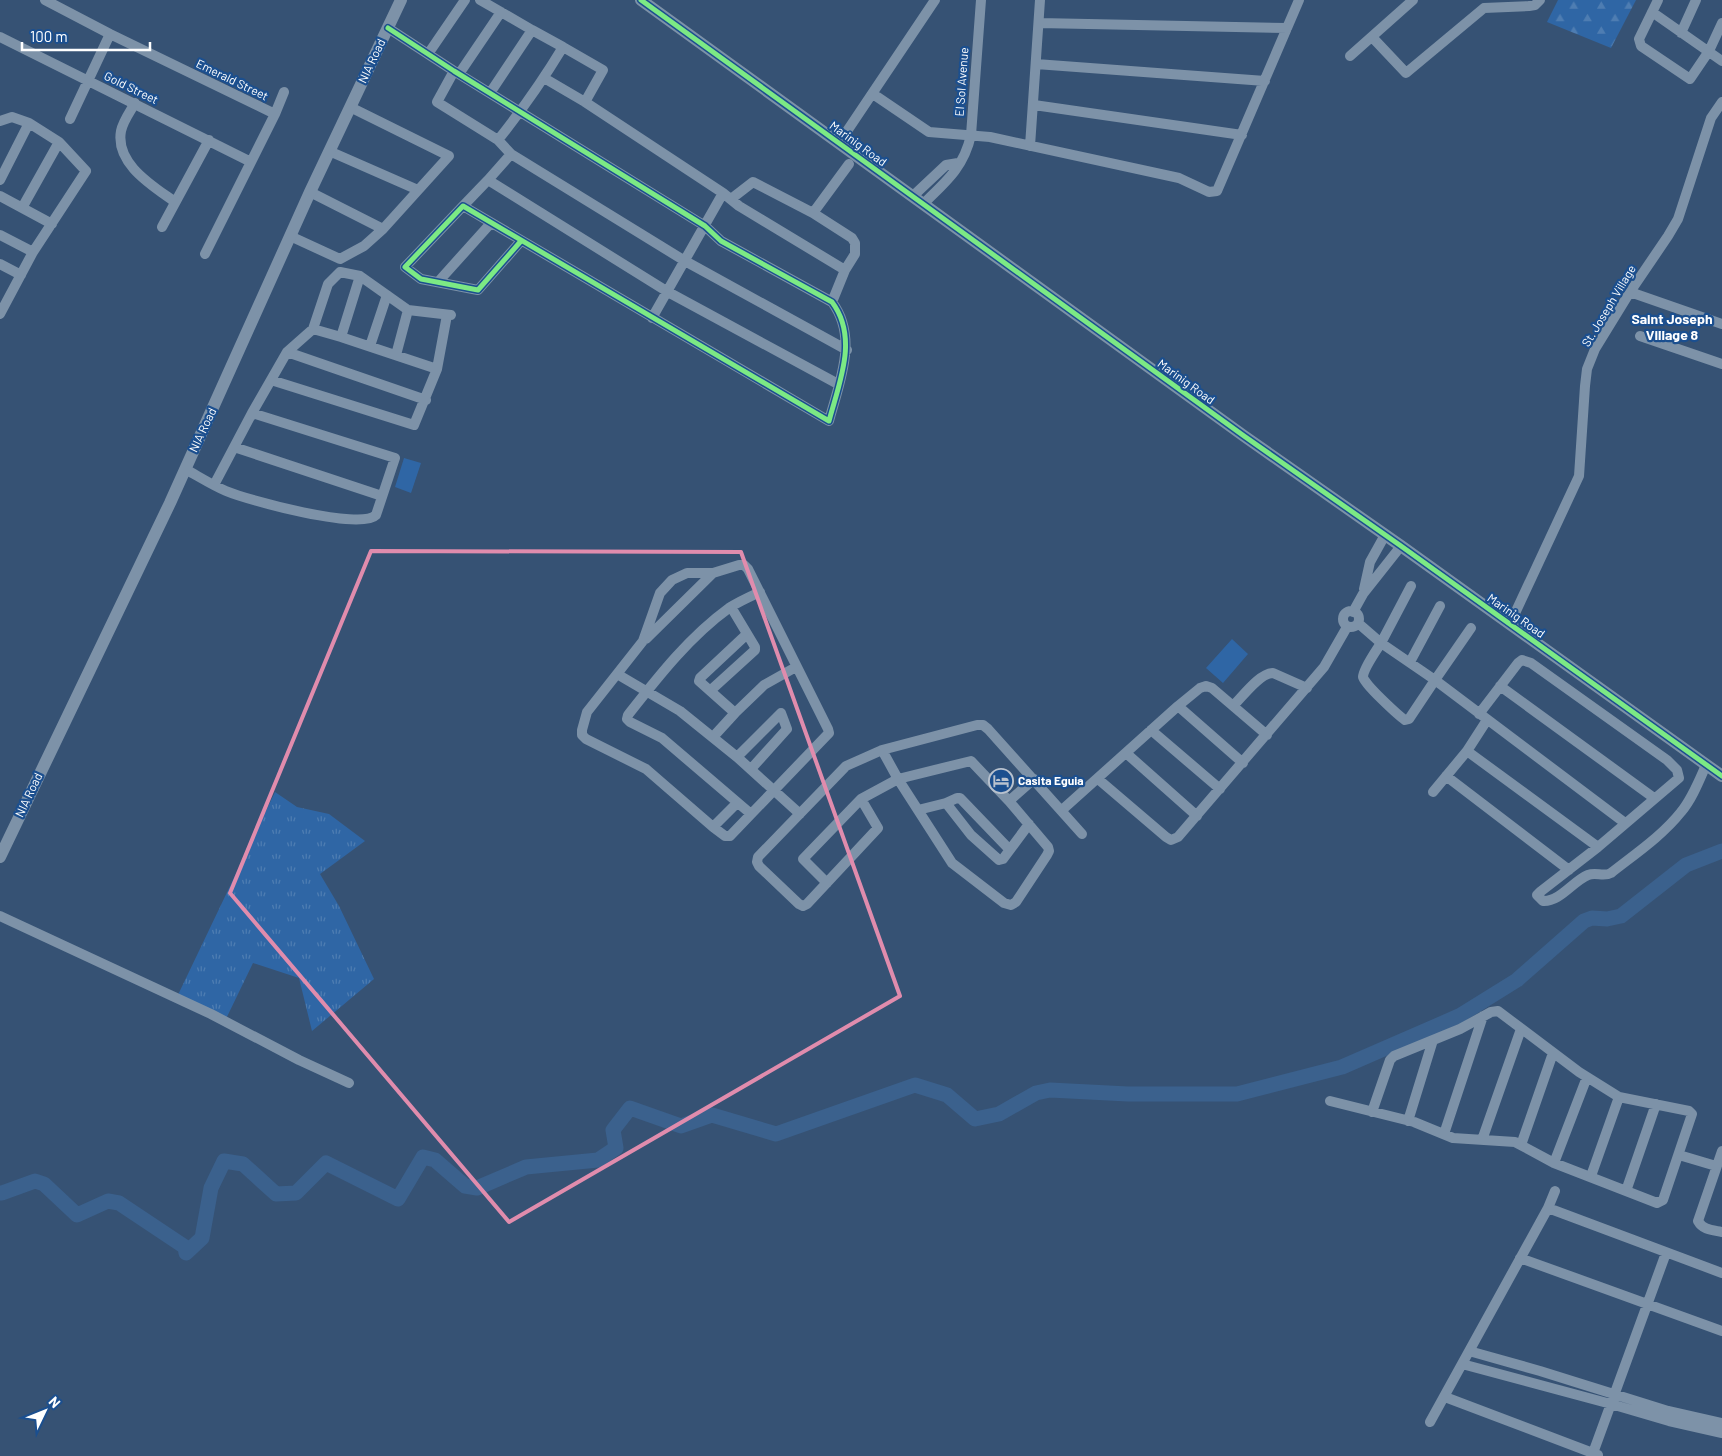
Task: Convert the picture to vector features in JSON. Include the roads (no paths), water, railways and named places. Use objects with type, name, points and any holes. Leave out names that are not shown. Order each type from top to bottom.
[{"type":"street","name":"NIA Road","points":[[0,857],[170,502],[310,192],[401,0]]},
{"type":"street","points":[[428,54],[465,0]]},
{"type":"street","points":[[480,0],[603,70],[585,102]]},
{"type":"street","name":"Marinig Road","points":[[641,0],[1244,436],[1722,776]]},
{"type":"street","points":[[840,143],[935,0]]},
{"type":"street","name":"El Sol Avenue","points":[[918,200],[946,165],[958,164],[967,151],[971,135],[981,0]]},
{"type":"street","points":[[1030,146],[1040,0]]},
{"type":"street","points":[[873,94],[928,132],[971,135],[1030,146],[1179,178],[1210,192],[1217,192],[1299,0]]},
{"type":"street","points":[[1350,56],[1413,0]]},
{"type":"street","points":[[1372,37],[1406,73],[1485,4],[1530,6],[1535,5],[1540,0]]},
{"type":"street","points":[[1658,0],[1639,39],[1641,46],[1690,79],[1709,51],[1722,23]]},
{"type":"street","points":[[1681,32],[1696,0]]},
{"type":"street","name":"Emerald Street","points":[[50,1],[110,34],[275,114]]},
{"type":"street","points":[[501,12],[437,102],[498,140],[511,154],[684,261],[847,350]]},
{"type":"street","points":[[1652,12],[1722,61]]},
{"type":"street","points":[[1039,23],[1287,28]]},
{"type":"street","points":[[388,28],[457,73],[705,226],[721,241],[832,302],[840,312],[847,350],[829,421],[463,206]]},
{"type":"street","points":[[490,93],[532,30]]},
{"type":"street","points":[[70,120],[110,34]]},
{"type":"street","name":"Gold Street","points":[[0,37],[251,162]]},
{"type":"street","points":[[498,140],[544,78],[563,47]]},
{"type":"street","points":[[1036,64],[1265,81]]},
{"type":"street","points":[[544,78],[585,102],[727,196],[739,206],[845,270]]},
{"type":"street","points":[[205,254],[275,114],[284,92]]},
{"type":"street","name":"St. Joseph Village","points":[[1510,624],[1579,476],[1584,386],[1587,369],[1595,349],[1678,219],[1711,118],[1722,102]]},
{"type":"street","points":[[134,103],[120,132],[122,147],[128,160],[137,172],[175,202]]},
{"type":"street","points":[[1034,105],[1242,135]]},
{"type":"street","points":[[290,236],[340,259],[364,246],[383,229],[449,156],[350,107]]},
{"type":"street","points":[[0,121],[12,117],[29,123],[59,142],[86,171],[33,252],[1,309]]},
{"type":"street","points":[[0,180],[29,123]]},
{"type":"street","points":[[162,227],[208,140]]},
{"type":"street","points":[[22,208],[59,142]]},
{"type":"street","points":[[329,151],[418,190]]},
{"type":"street","points":[[511,154],[405,267],[421,279],[478,290],[521,241]]},
{"type":"street","points":[[813,213],[849,164]]},
{"type":"street","points":[[488,180],[668,292],[838,384]]},
{"type":"street","points":[[652,318],[705,226],[727,196],[753,182],[813,213],[852,238],[855,243],[855,254],[845,270],[832,302]]},
{"type":"street","points":[[310,192],[383,229]]},
{"type":"street","points":[[0,196],[52,224]]},
{"type":"street","points":[[438,282],[491,223]]},
{"type":"street","points":[[0,235],[33,252]]},
{"type":"street","points":[[0,264],[20,276]]},
{"type":"street","points":[[214,485],[252,413],[271,380],[288,352],[313,329],[328,284],[340,272],[360,276],[408,310],[449,315],[437,369],[426,400],[414,425],[271,380]]},
{"type":"street","points":[[341,337],[360,276]]},
{"type":"street","points":[[1630,292],[1722,324]]},
{"type":"street","points":[[370,346],[387,295]]},
{"type":"street","points":[[396,355],[408,310]]},
{"type":"street","points":[[313,329],[437,369]]},
{"type":"street","points":[[1640,336],[1722,364]]},
{"type":"street","points":[[288,352],[426,400]]},
{"type":"street","points":[[185,469],[226,491],[273,506],[325,517],[373,518],[376,515],[396,458],[252,413]]},
{"type":"street","points":[[234,448],[382,496]]},
{"type":"street","points":[[1363,594],[1370,562],[1385,535]]},
{"type":"street","points":[[1353,612],[1363,594],[1401,546]]},
{"type":"street","points":[[643,641],[660,593],[672,580],[687,573],[713,573],[744,565],[760,592],[828,728],[829,733],[730,836],[725,836],[713,827],[646,769],[586,739],[582,734],[587,712],[643,641],[713,573]]},
{"type":"street","points":[[1411,586],[1364,672],[1363,678],[1364,682],[1399,716],[1405,720],[1410,719],[1471,628]]},
{"type":"street","points":[[751,814],[662,738],[627,719],[628,714],[646,692],[705,626],[731,607],[760,592]]},
{"type":"street","points":[[1410,662],[1440,606]]},
{"type":"street","points":[[711,690],[755,650],[731,607]]},
{"type":"street","points":[[1347,627],[1343,620],[1344,615],[1348,612],[1353,612],[1358,615],[1358,623],[1381,643],[1454,693],[1479,714],[1625,823]]},
{"type":"street","points":[[1347,627],[1352,628],[1358,623]]},
{"type":"street","points":[[1098,778],[1171,840],[1178,837],[1324,668],[1347,627]]},
{"type":"street","points":[[735,713],[699,681],[747,634]]},
{"type":"street","points":[[1479,714],[1522,660],[1531,663],[1667,760],[1677,770],[1679,778],[1598,847],[1537,895],[1539,898],[1547,901],[1563,893],[1586,876],[1611,873],[1654,839],[1681,812],[1706,765]]},
{"type":"street","points":[[713,737],[764,685],[796,667]]},
{"type":"street","points":[[1233,706],[1262,676],[1268,673],[1273,673],[1307,688]]},
{"type":"street","points":[[617,674],[680,711],[751,769],[800,814]]},
{"type":"street","points":[[1062,810],[1200,688],[1206,686],[1212,688],[1267,735]]},
{"type":"street","points":[[1500,686],[1654,798]]},
{"type":"street","points":[[1178,706],[1242,763]]},
{"type":"street","points":[[737,757],[780,711],[787,729],[751,769]]},
{"type":"street","points":[[1434,792],[1467,751],[1487,720]]},
{"type":"street","points":[[861,799],[878,828],[808,904],[803,906],[759,866],[757,862],[758,857],[846,766],[882,750],[976,725],[983,725],[1082,834]]},
{"type":"street","points":[[1151,730],[1220,790]]},
{"type":"street","points":[[827,882],[803,859],[861,799],[898,779],[970,761],[1030,824],[1049,851],[1016,902],[1011,905],[1004,903],[952,863],[898,779],[882,750]]},
{"type":"street","points":[[1467,751],[1598,847]]},
{"type":"street","points":[[1126,753],[1197,816]]},
{"type":"street","points":[[1446,776],[1569,870]]},
{"type":"street","points":[[1009,801],[1034,779]]},
{"type":"street","points":[[918,810],[946,804],[960,798],[1009,849]]},
{"type":"street","points":[[713,827],[737,803]]},
{"type":"street","points":[[946,804],[971,835],[1000,860],[1003,859],[1030,824]]},
{"type":"street","points":[[0,916],[211,1014],[299,1060],[349,1083]]},
{"type":"street","points":[[1330,1101],[1372,1112],[1408,1121],[1453,1138],[1506,1140],[1521,1145],[1554,1162],[1657,1203],[1663,1200],[1692,1114],[1689,1111],[1619,1097],[1587,1077],[1498,1011],[1394,1056],[1390,1060],[1372,1112]]},
{"type":"street","points":[[1444,1134],[1483,1016]]},
{"type":"street","points":[[1482,1140],[1521,1029]]},
{"type":"street","points":[[1408,1121],[1433,1040]]},
{"type":"street","points":[[1521,1145],[1554,1053]]},
{"type":"street","points":[[1554,1162],[1587,1077]]},
{"type":"street","points":[[1591,1176],[1619,1097]]},
{"type":"street","points":[[1626,1190],[1656,1104]]},
{"type":"street","points":[[1722,1152],[1698,1221],[1701,1226],[1707,1229],[1722,1232]]},
{"type":"street","points":[[1679,1155],[1719,1164]]},
{"type":"street","points":[[1430,1422],[1555,1192]]},
{"type":"street","points":[[1548,1208],[1722,1273]]},
{"type":"street","points":[[1445,1397],[1597,1455],[1613,1399],[1666,1253]]},
{"type":"street","points":[[1520,1258],[1722,1331]]},
{"type":"street","points":[[1469,1352],[1540,1371],[1668,1422],[1722,1433]]},
{"type":"street","points":[[1462,1364],[1722,1423]]},
{"type":"waterway","points":[[0,1193],[35,1181],[44,1184],[77,1215],[108,1201],[119,1203],[185,1247],[186,1253],[202,1238],[211,1188],[224,1161],[243,1164],[276,1194],[296,1193],[326,1163],[398,1199],[423,1157],[435,1160],[465,1186],[477,1188],[526,1167],[598,1160],[616,1148],[613,1130],[630,1108],[681,1126],[712,1115],[776,1134],[915,1085],[947,1095],[975,1119],[999,1114],[1036,1093],[1050,1090],[1128,1094],[1237,1094],[1342,1067],[1459,1016],[1517,980],[1584,921],[1592,918],[1607,919],[1621,916],[1686,865],[1722,851]]},
{"type":"place","name":"Casita Eguia","points":[[1001,781]]},
{"type":"district","name":"Saint Joseph Village 8","points":[[1672,328]]}]
